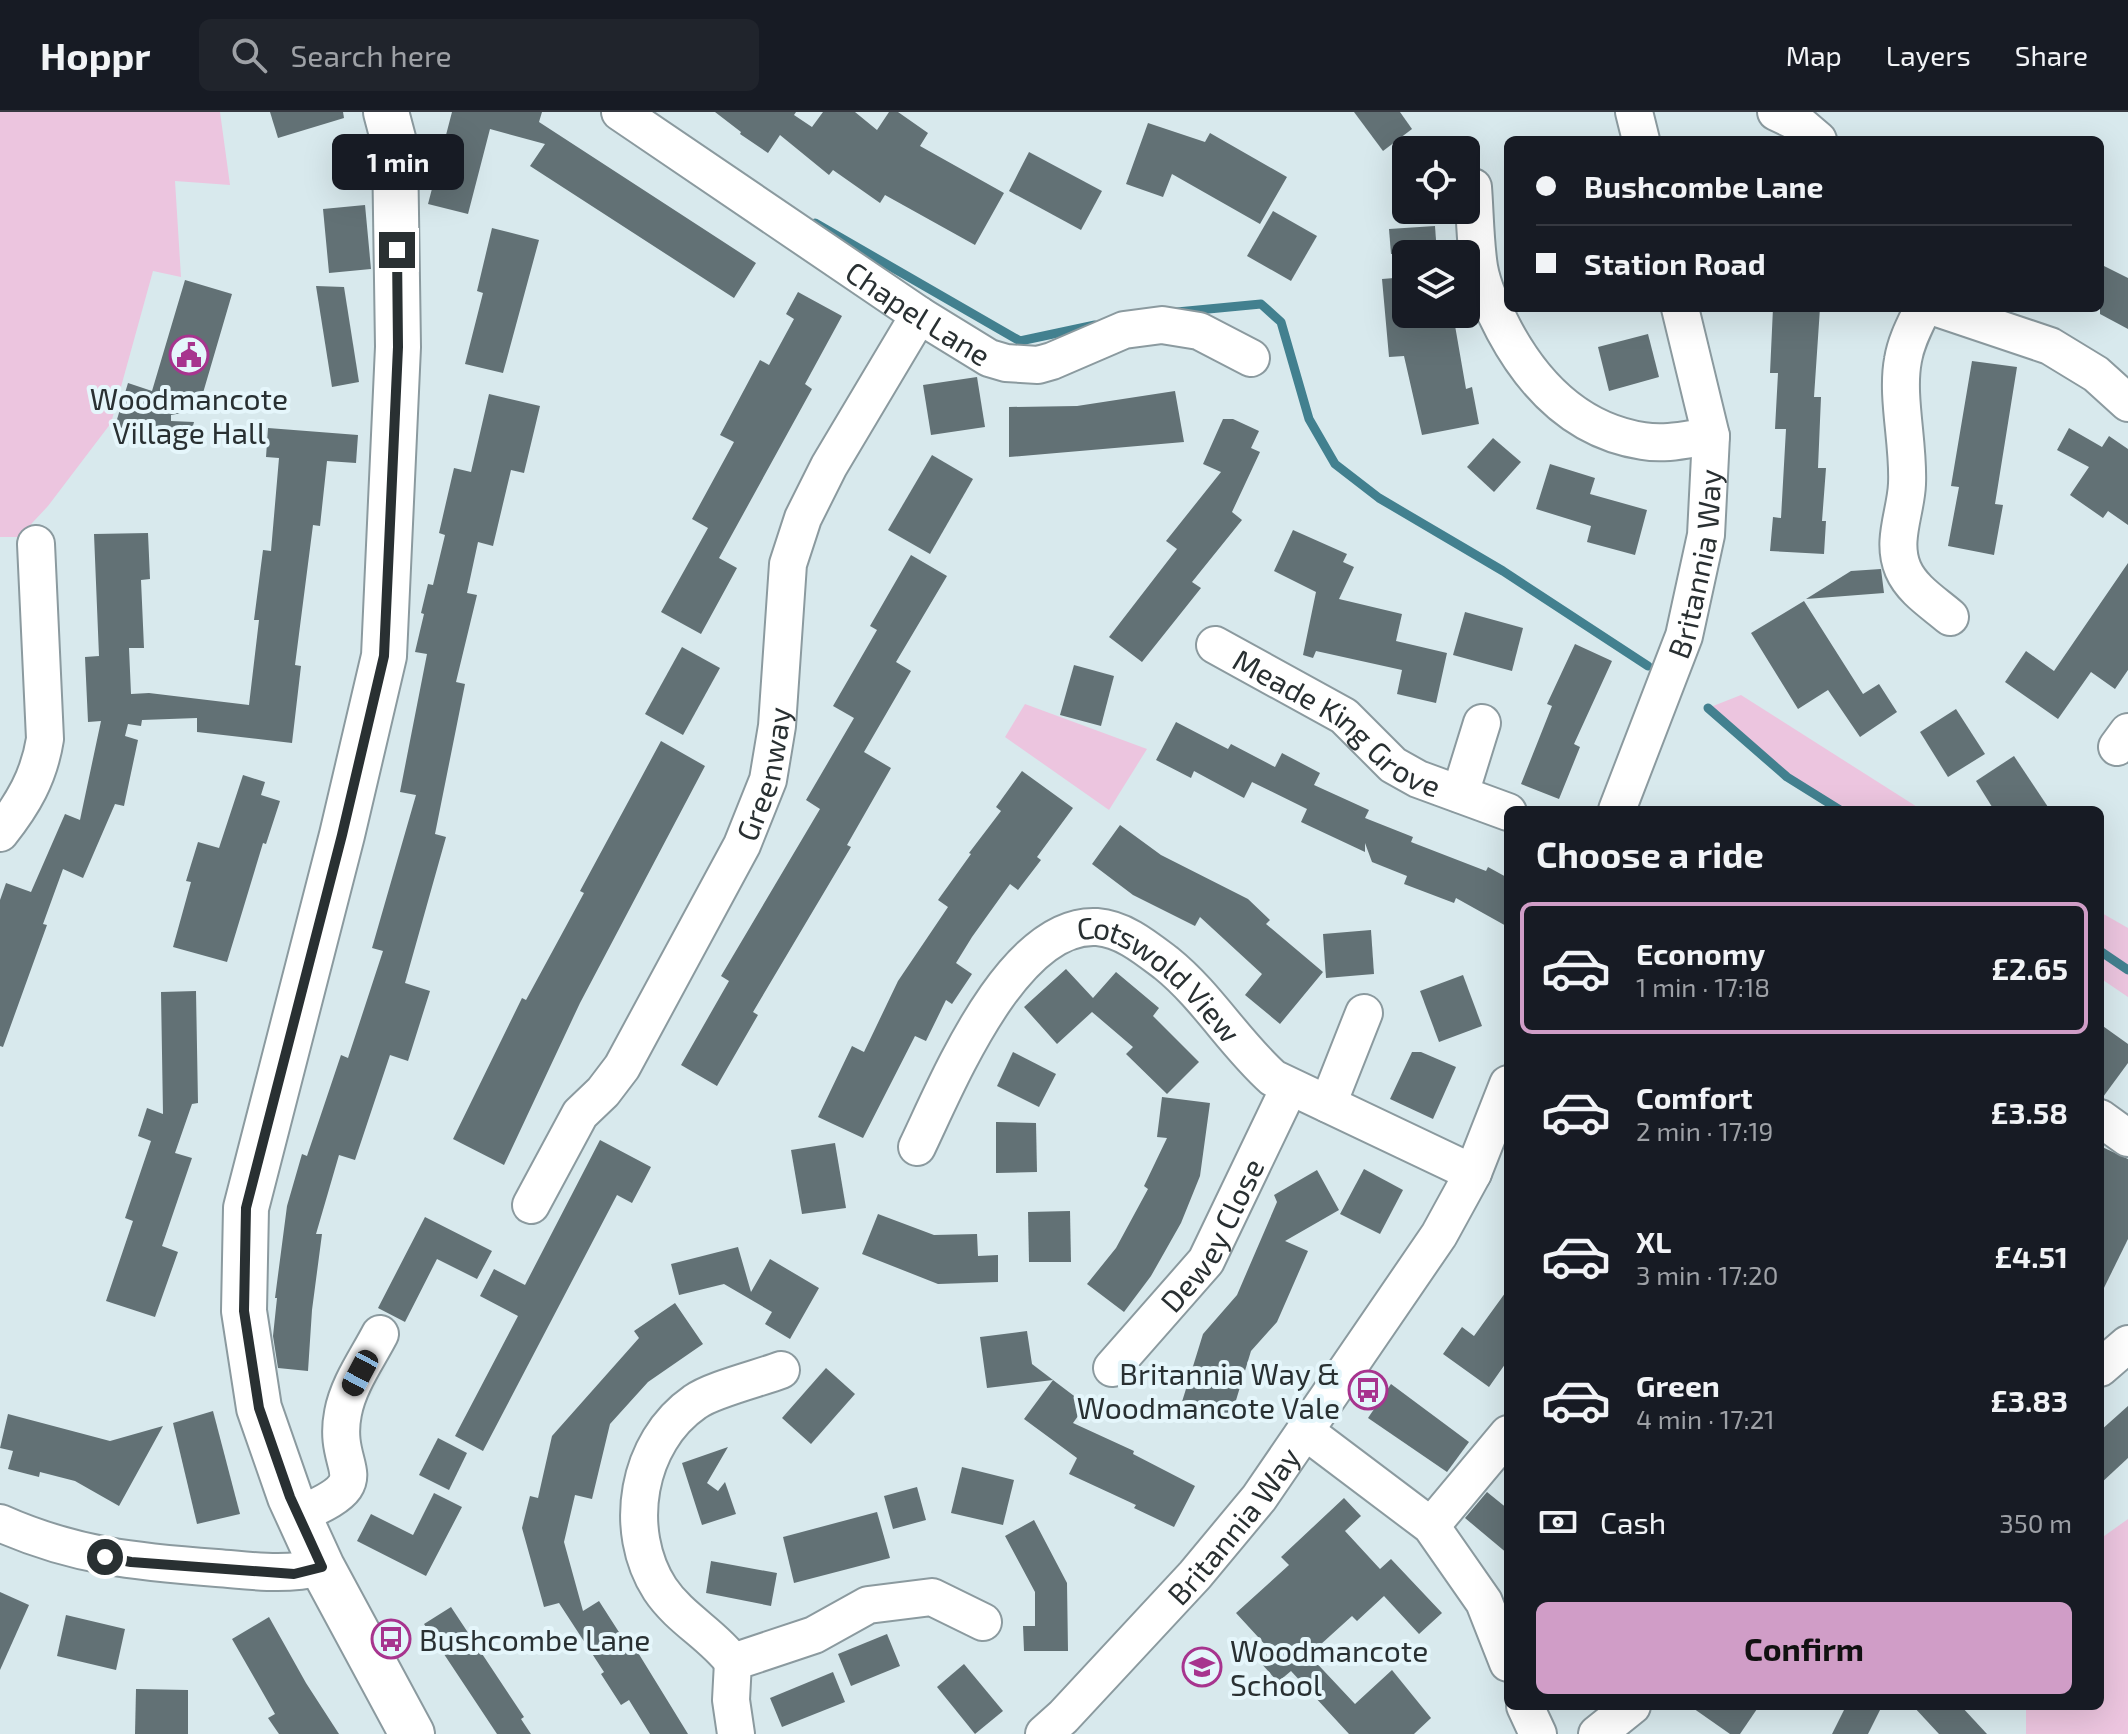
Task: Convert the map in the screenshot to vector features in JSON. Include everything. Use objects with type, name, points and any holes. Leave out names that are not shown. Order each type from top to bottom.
[{"type":"street","name":"Chapel Lane","points":[[620,112],[919,315],[989,358],[1006,363],[1038,365],[1124,330],[1162,325],[1199,331],[1251,358]]},
{"type":"street","points":[[1776,112],[1797,122],[1813,136]]},
{"type":"street","points":[[390,129],[398,347],[384,656],[342,835],[246,1208],[244,1311],[259,1408],[298,1515],[322,1567],[412,1734]]},
{"type":"street","points":[[1476,224],[1479,268],[1491,305],[1512,345],[1544,388],[1568,410],[1587,422],[1625,437],[1664,443],[1711,436]]},
{"type":"street","name":"Britannia Way","points":[[1619,806],[1684,636],[1706,535],[1711,436],[1681,312]]},
{"type":"street","points":[[1921,312],[1902,360],[1907,486],[1897,544],[1903,569],[1915,587],[1950,617]]},
{"type":"street","points":[[1949,312],[2050,346],[2124,388]]},
{"type":"street","name":"Greenway","points":[[531,1205],[580,1114],[603,1092],[622,1067],[742,845],[768,780],[777,726],[788,564],[803,518],[829,466],[919,315]]},
{"type":"street","points":[[0,833],[30,791],[45,739],[36,544]]},
{"type":"street","name":"Meade King Grove","points":[[1215,645],[1344,716],[1393,765],[1418,779],[1504,810]]},
{"type":"street","name":"Meade King Grove","points":[[1460,794],[1482,723]]},
{"type":"street","name":"Cotswold View","points":[[917,1147],[987,1009],[1024,963],[1046,943],[1062,934],[1086,927],[1115,931],[1168,965],[1273,1078],[1473,1173]]},
{"type":"street","points":[[1328,1104],[1364,1013]]},
{"type":"street","name":"Dewey Close","points":[[1112,1368],[1206,1261],[1289,1088]]},
{"type":"street","name":"Britannia Way","points":[[1044,1734],[1195,1575],[1259,1498],[1439,1235],[1473,1173],[1504,1094]]},
{"type":"street","points":[[2104,1121],[2128,1138]]},
{"type":"street","points":[[298,1515],[333,1500],[347,1484],[350,1473],[341,1433],[343,1412],[349,1392],[380,1334]]},
{"type":"street","points":[[2104,1365],[2128,1344]]},
{"type":"street","points":[[736,1734],[731,1700],[733,1662],[720,1645],[689,1622],[660,1588],[642,1547],[639,1524],[641,1491],[651,1457],[663,1435],[697,1400],[781,1370]]},
{"type":"street","points":[[1305,1431],[1431,1526],[1484,1602],[1504,1653]]},
{"type":"street","points":[[1431,1526],[1504,1439]]},
{"type":"street","points":[[0,1523],[78,1552],[131,1562],[294,1574],[322,1567]]},
{"type":"street","points":[[733,1662],[814,1635],[868,1605],[932,1597],[983,1622]]},
{"type":"street","points":[[1527,1710],[1538,1734]]},
{"type":"street","points":[[1597,1734],[1627,1710]]},
{"type":"shaded area","points":[[0,112],[220,112],[230,185],[175,181],[181,277],[153,271],[111,423],[48,506],[19,537],[0,537]]},
{"type":"shaded area","points":[[1741,695],[1916,806],[1834,806],[1787,777],[1708,708]]},
{"type":"shaded area","points":[[1025,704],[1147,749],[1109,810],[1005,737]]},
{"type":"shaded area","points":[[2104,914],[2128,928],[2128,997],[2104,981]]},
{"type":"shaded area","points":[[2128,1519],[2128,1734],[2026,1734],[2026,1710],[2104,1710],[2104,1536]]},
{"type":"building","points":[[270,112],[343,112],[344,118],[278,138]]},
{"type":"building","points":[[452,112],[542,112],[539,122],[756,263],[734,298],[530,166],[545,144],[490,129],[468,214],[428,204]]},
{"type":"building","points":[[715,112],[796,112],[794,115],[812,127],[823,112],[855,112],[877,130],[889,112],[898,112],[928,133],[920,146],[1004,193],[975,245],[885,195],[880,203],[833,170],[829,175],[780,135],[768,153]]},
{"type":"building","points":[[1354,112],[1400,112],[1412,129],[1403,136],[1392,136],[1392,144],[1383,151]]},
{"type":"building","points":[[1148,123],[1205,142],[1210,133],[1287,177],[1260,224],[1172,174],[1163,197],[1126,184]]},
{"type":"building","points":[[1029,152],[1102,191],[1081,230],[1009,191]]},
{"type":"building","points":[[365,205],[371,269],[329,273],[323,209]]},
{"type":"building","points":[[1273,211],[1317,236],[1291,281],[1247,256]]},
{"type":"building","points":[[1435,226],[1436,240],[1392,240],[1391,254],[1389,229]]},
{"type":"building","points":[[492,228],[539,240],[503,373],[465,364],[483,293],[477,291]]},
{"type":"building","points":[[2104,266],[2128,278],[2128,329],[2100,314],[2104,312]]},
{"type":"building","points":[[1392,278],[1392,328],[1455,328],[1466,389],[1472,387],[1479,424],[1422,435],[1404,356],[1389,357],[1382,279]]},
{"type":"building","name":"Woodmancote Village Hall","points":[[185,280],[232,294],[198,410],[171,415],[171,421],[194,422],[186,452],[138,438],[140,433],[115,426],[128,383],[152,391]]},
{"type":"building","points":[[316,286],[344,287],[359,382],[332,387]]},
{"type":"building","points":[[798,292],[842,316],[805,384],[812,389],[719,558],[737,568],[701,634],[661,612],[708,528],[692,519],[734,442],[720,435],[760,360],[769,365],[794,319],[786,314]]},
{"type":"building","points":[[1773,312],[1820,312],[1814,397],[1821,397],[1818,468],[1826,468],[1822,521],[1826,521],[1824,554],[1770,551],[1773,517],[1781,518],[1786,429],[1775,429],[1778,373],[1770,373]]},
{"type":"building","points":[[1648,334],[1659,377],[1609,391],[1598,347]]},
{"type":"building","points":[[1972,361],[2017,367],[1995,504],[2003,505],[1994,555],[1948,546],[1959,487],[1951,486]]},
{"type":"building","points":[[977,377],[985,427],[931,435],[923,385]]},
{"type":"building","points":[[1175,391],[1184,442],[1009,457],[1009,407],[1077,406]]},
{"type":"building","points":[[489,394],[540,406],[524,473],[511,470],[493,546],[478,542],[467,593],[477,595],[456,682],[465,684],[435,834],[446,837],[405,983],[430,991],[408,1061],[390,1055],[355,1160],[339,1155],[316,1234],[322,1234],[308,1371],[278,1368],[273,1336],[275,1298],[287,1206],[302,1154],[307,1156],[341,1055],[348,1058],[383,951],[372,948],[416,795],[400,792],[427,654],[415,652],[424,614],[421,613],[428,584],[433,585],[445,535],[439,533],[454,468],[471,472]]},
{"type":"building","points":[[1223,419],[1233,419],[1259,431],[1251,448],[1260,452],[1232,512],[1242,520],[1192,582],[1201,588],[1142,662],[1109,637],[1177,549],[1166,541],[1221,472],[1203,464]]},
{"type":"building","points":[[268,428],[358,435],[356,463],[327,461],[320,526],[313,525],[295,665],[301,666],[292,743],[197,732],[197,718],[142,720],[141,726],[128,724],[125,736],[138,740],[124,806],[115,804],[83,878],[63,869],[43,924],[47,925],[3,1047],[0,1046],[0,900],[6,883],[31,892],[65,814],[80,820],[101,721],[88,722],[85,657],[99,656],[94,534],[148,533],[150,579],[141,580],[144,648],[129,648],[131,694],[149,693],[249,705],[259,620],[254,620],[263,550],[271,551],[279,458],[266,457]]},
{"type":"building","points":[[2069,428],[2102,447],[2109,436],[2128,449],[2128,525],[2108,511],[2103,518],[2070,495],[2089,467],[2057,450]]},
{"type":"building","points":[[1493,438],[1521,462],[1494,492],[1467,467]]},
{"type":"building","points":[[932,455],[973,479],[930,554],[888,530]]},
{"type":"building","points":[[1550,464],[1595,478],[1590,494],[1647,510],[1635,555],[1587,542],[1591,526],[1536,509]]},
{"type":"building","points":[[1293,530],[1347,554],[1343,562],[1354,567],[1339,599],[1402,614],[1396,641],[1447,653],[1436,703],[1397,694],[1402,670],[1316,651],[1313,658],[1303,655],[1316,592],[1274,571]]},
{"type":"building","points":[[911,555],[947,576],[896,662],[911,671],[864,752],[891,768],[847,845],[851,847],[753,1012],[758,1015],[717,1086],[681,1065],[729,981],[721,976],[820,809],[806,800],[854,718],[833,706],[877,630],[870,626]]},
{"type":"building","points":[[2128,563],[2128,670],[2115,689],[2091,672],[2058,719],[2005,682],[2026,651],[2054,671]]},
{"type":"building","points":[[1881,569],[1884,593],[1806,599],[1851,571]]},
{"type":"building","points":[[1804,601],[1863,694],[1879,684],[1897,712],[1860,737],[1828,690],[1798,709],[1751,633]]},
{"type":"building","points":[[1465,612],[1523,628],[1512,671],[1453,655]]},
{"type":"building","points":[[1575,644],[1612,661],[1574,744],[1580,747],[1559,799],[1521,784],[1552,706],[1547,704]]},
{"type":"building","points":[[682,647],[720,668],[683,735],[645,714]]},
{"type":"building","points":[[1074,665],[1114,676],[1101,726],[1060,715]]},
{"type":"building","points":[[1956,709],[1985,754],[1948,777],[1920,732]]},
{"type":"building","points":[[1176,722],[1228,749],[1231,744],[1275,767],[1282,753],[1320,773],[1314,785],[1369,810],[1365,818],[1413,837],[1411,842],[1486,871],[1488,867],[1504,876],[1504,925],[1456,898],[1454,903],[1404,884],[1407,876],[1372,862],[1365,843],[1365,852],[1301,822],[1307,809],[1252,782],[1244,798],[1194,771],[1191,778],[1156,760]]},
{"type":"building","points":[[661,741],[705,766],[580,1003],[504,1165],[453,1139],[522,998],[526,1000],[584,893],[580,891]]},
{"type":"building","points":[[2014,756],[2047,806],[1992,806],[1976,781]]},
{"type":"building","points":[[1022,771],[1073,808],[1037,857],[1041,860],[1018,890],[1010,884],[972,937],[956,963],[972,974],[952,1004],[946,1000],[926,1041],[915,1036],[863,1138],[818,1117],[852,1046],[864,1052],[898,981],[948,907],[938,900],[1001,811],[996,807]]},
{"type":"building","points":[[243,775],[265,782],[261,795],[280,801],[266,844],[263,843],[227,962],[173,947],[191,882],[186,881],[198,842],[219,848]]},
{"type":"building","points":[[1120,825],[1161,855],[1248,899],[1270,920],[1266,924],[1323,972],[1280,1024],[1245,995],[1262,974],[1200,917],[1195,926],[1133,895],[1092,864]]},
{"type":"building","points":[[1371,930],[1374,974],[1326,978],[1323,934]]},
{"type":"building","points":[[1066,969],[1093,998],[1116,972],[1159,1008],[1153,1016],[1199,1062],[1167,1094],[1126,1054],[1133,1047],[1092,1012],[1057,1044],[1024,1007]]},
{"type":"building","points":[[1463,975],[1482,1026],[1439,1042],[1420,991]]},
{"type":"building","points":[[196,991],[198,1103],[192,1104],[175,1153],[192,1158],[162,1246],[178,1252],[155,1317],[106,1301],[133,1221],[125,1218],[151,1141],[138,1136],[147,1108],[163,1114],[161,992]]},
{"type":"building","points":[[2104,1027],[2128,1044],[2128,1063],[2104,1096]]},
{"type":"building","points":[[1013,1052],[1056,1074],[1039,1107],[997,1086]]},
{"type":"building","points":[[1412,1052],[1421,1052],[1456,1067],[1433,1119],[1390,1099]]},
{"type":"building","points":[[1162,1097],[1210,1103],[1200,1176],[1181,1223],[1151,1276],[1124,1312],[1087,1284],[1116,1248],[1148,1189],[1144,1186],[1167,1138],[1157,1137]]},
{"type":"building","points":[[996,1122],[1036,1123],[1037,1172],[996,1173]]},
{"type":"building","points":[[600,1140],[651,1167],[632,1203],[617,1195],[483,1451],[455,1436],[518,1316],[480,1296],[494,1269],[525,1285]]},
{"type":"building","points":[[835,1143],[846,1208],[802,1214],[791,1150]]},
{"type":"building","points":[[2104,1148],[2128,1159],[2128,1239],[2104,1288]]},
{"type":"building","points":[[1364,1169],[1403,1190],[1380,1234],[1340,1214]]},
{"type":"building","points":[[1317,1170],[1339,1210],[1285,1241],[1308,1251],[1277,1322],[1251,1351],[1230,1420],[1181,1405],[1203,1334],[1237,1295],[1277,1202],[1274,1195]]},
{"type":"building","points":[[1070,1211],[1071,1262],[1029,1262],[1028,1212]]},
{"type":"building","points":[[878,1214],[934,1235],[977,1234],[978,1256],[998,1255],[998,1282],[938,1284],[862,1254]]},
{"type":"building","points":[[425,1217],[492,1251],[477,1279],[437,1259],[405,1322],[378,1308]]},
{"type":"building","points":[[738,1247],[751,1292],[770,1259],[819,1288],[790,1339],[765,1324],[772,1312],[724,1284],[679,1295],[671,1264]]},
{"type":"building","points":[[1504,1295],[1504,1366],[1489,1387],[1443,1354],[1462,1327],[1474,1336]]},
{"type":"building","points":[[675,1303],[703,1344],[648,1382],[610,1424],[592,1499],[575,1495],[564,1542],[583,1611],[599,1601],[633,1654],[637,1651],[688,1734],[650,1734],[629,1700],[621,1705],[601,1674],[604,1672],[559,1603],[544,1607],[522,1528],[530,1496],[538,1498],[552,1436],[639,1338],[634,1331]]},
{"type":"building","points":[[1027,1331],[1032,1364],[1053,1380],[987,1388],[980,1337]]},
{"type":"building","points":[[826,1368],[855,1394],[811,1444],[782,1418]]},
{"type":"building","points":[[1053,1380],[1086,1405],[1073,1423],[1134,1451],[1133,1454],[1195,1486],[1174,1527],[1134,1508],[1136,1505],[1069,1474],[1077,1458],[1024,1419]]},
{"type":"building","points":[[1391,1384],[1469,1442],[1447,1472],[1368,1418]]},
{"type":"building","points":[[2128,1406],[2128,1458],[2104,1480],[2104,1427]]},
{"type":"building","points":[[213,1411],[240,1514],[197,1524],[173,1423]]},
{"type":"building","points":[[8,1414],[110,1441],[163,1426],[119,1506],[75,1481],[40,1472],[39,1477],[8,1469],[13,1451],[0,1448]]},
{"type":"building","points":[[438,1438],[467,1453],[449,1490],[419,1475]]},
{"type":"building","points":[[728,1447],[707,1483],[718,1491],[725,1482],[736,1514],[702,1525],[682,1463]]},
{"type":"building","points":[[962,1467],[1014,1480],[1003,1525],[951,1513]]},
{"type":"building","points":[[917,1487],[926,1520],[893,1529],[884,1496]]},
{"type":"building","points":[[1487,1492],[1504,1506],[1504,1551],[1465,1518]]},
{"type":"building","points":[[434,1493],[462,1507],[426,1576],[357,1541],[371,1514],[413,1535]]},
{"type":"building","points":[[1344,1498],[1361,1516],[1345,1531],[1380,1569],[1391,1559],[1442,1613],[1419,1634],[1384,1596],[1357,1621],[1352,1616],[1309,1655],[1355,1704],[1392,1670],[1431,1718],[1414,1734],[1349,1734],[1291,1671],[1278,1682],[1259,1661],[1270,1650],[1236,1613],[1289,1565],[1281,1557]]},
{"type":"building","points":[[877,1512],[890,1558],[794,1583],[783,1537]]},
{"type":"building","points":[[1034,1520],[1067,1583],[1068,1651],[1024,1651],[1023,1626],[1035,1626],[1035,1592],[1005,1536]]},
{"type":"building","points":[[711,1561],[777,1573],[771,1606],[706,1593]]},
{"type":"building","points":[[0,1592],[29,1605],[0,1670]]},
{"type":"building","points":[[451,1607],[524,1717],[521,1719],[531,1734],[497,1734],[424,1624]]},
{"type":"building","points":[[66,1615],[125,1629],[116,1670],[57,1656]]},
{"type":"building","points":[[269,1617],[339,1734],[279,1734],[268,1718],[275,1714],[232,1639]]},
{"type":"building","points":[[887,1634],[900,1666],[851,1686],[838,1654]]},
{"type":"building","points":[[964,1664],[1003,1711],[975,1734],[937,1687]]},
{"type":"building","points":[[833,1672],[845,1702],[782,1727],[770,1698]]},
{"type":"building","points":[[136,1689],[188,1690],[188,1734],[135,1734]]},
{"type":"building","points":[[1696,1710],[1756,1710],[1740,1734],[1730,1734]]},
{"type":"building","points":[[1844,1710],[1880,1710],[1868,1734],[1832,1734]]},
{"type":"building","points":[[1917,1710],[1965,1710],[1987,1734],[1939,1734]]},
{"type":"waterway","points":[[815,223],[1020,341],[1095,325]]},
{"type":"waterway","points":[[1177,312],[1261,304],[1281,322],[1309,419],[1335,464],[1379,498],[1503,571],[1648,666]]},
{"type":"waterway","points":[[1708,708],[1787,777],[1834,806]]},
{"type":"waterway","points":[[2104,954],[2128,970]]},
{"type":"place","name":"Woodmancote Village Hall","points":[[189,355]]},
{"type":"place","name":"Britannia Way & Woodmancote Vale","points":[[1368,1390]]},
{"type":"place","name":"Bushcombe Lane","points":[[391,1639]]},
{"type":"place","name":"Woodmancote School","points":[[1202,1667]]},
{"type":"route","points":[[105,1557],[131,1562],[294,1574],[322,1567],[290,1497],[259,1408],[244,1311],[246,1208],[342,835],[384,656],[398,347],[397,250]]}]
